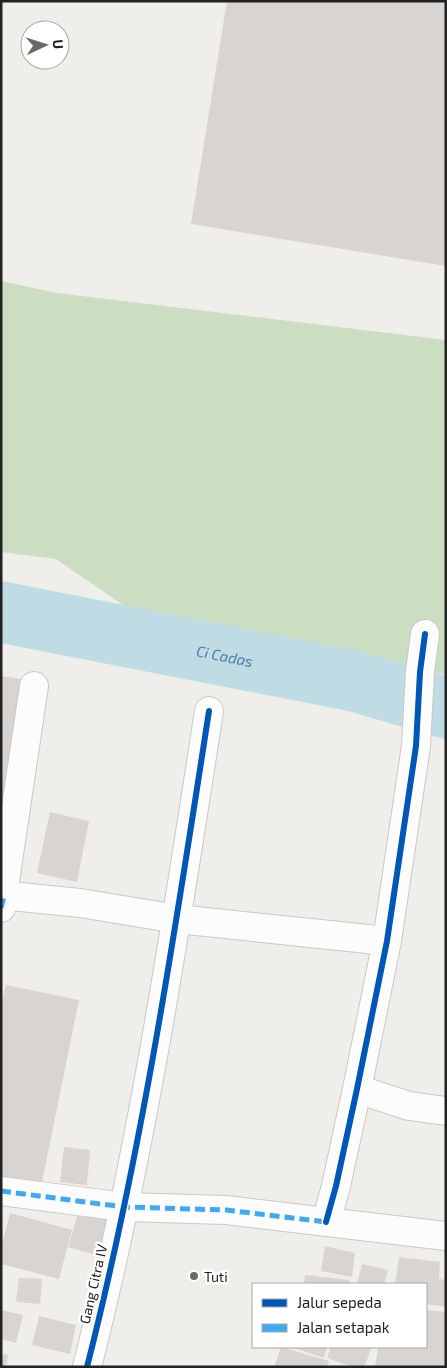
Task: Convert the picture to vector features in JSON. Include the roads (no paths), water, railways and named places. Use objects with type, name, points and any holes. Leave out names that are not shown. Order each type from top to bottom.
[{"type":"street","points":[[326,1222],[357,1089],[387,941],[416,746],[420,672],[425,634]]},
{"type":"street","points":[[34,686],[2,900],[80,902],[177,919],[387,941]]},
{"type":"street","name":"Gang Citra IV","points":[[87,1367],[124,1207],[177,919],[210,711]]},
{"type":"street","points":[[357,1089],[409,1106],[446,1111]]},
{"type":"street","points":[[1,1191],[124,1207],[226,1210],[446,1236]]},
{"type":"waterway","name":"Ci Cadas","points":[[1,612],[354,681],[446,708]]},
{"type":"place","name":"Tuti","points":[[194,1276]]}]
